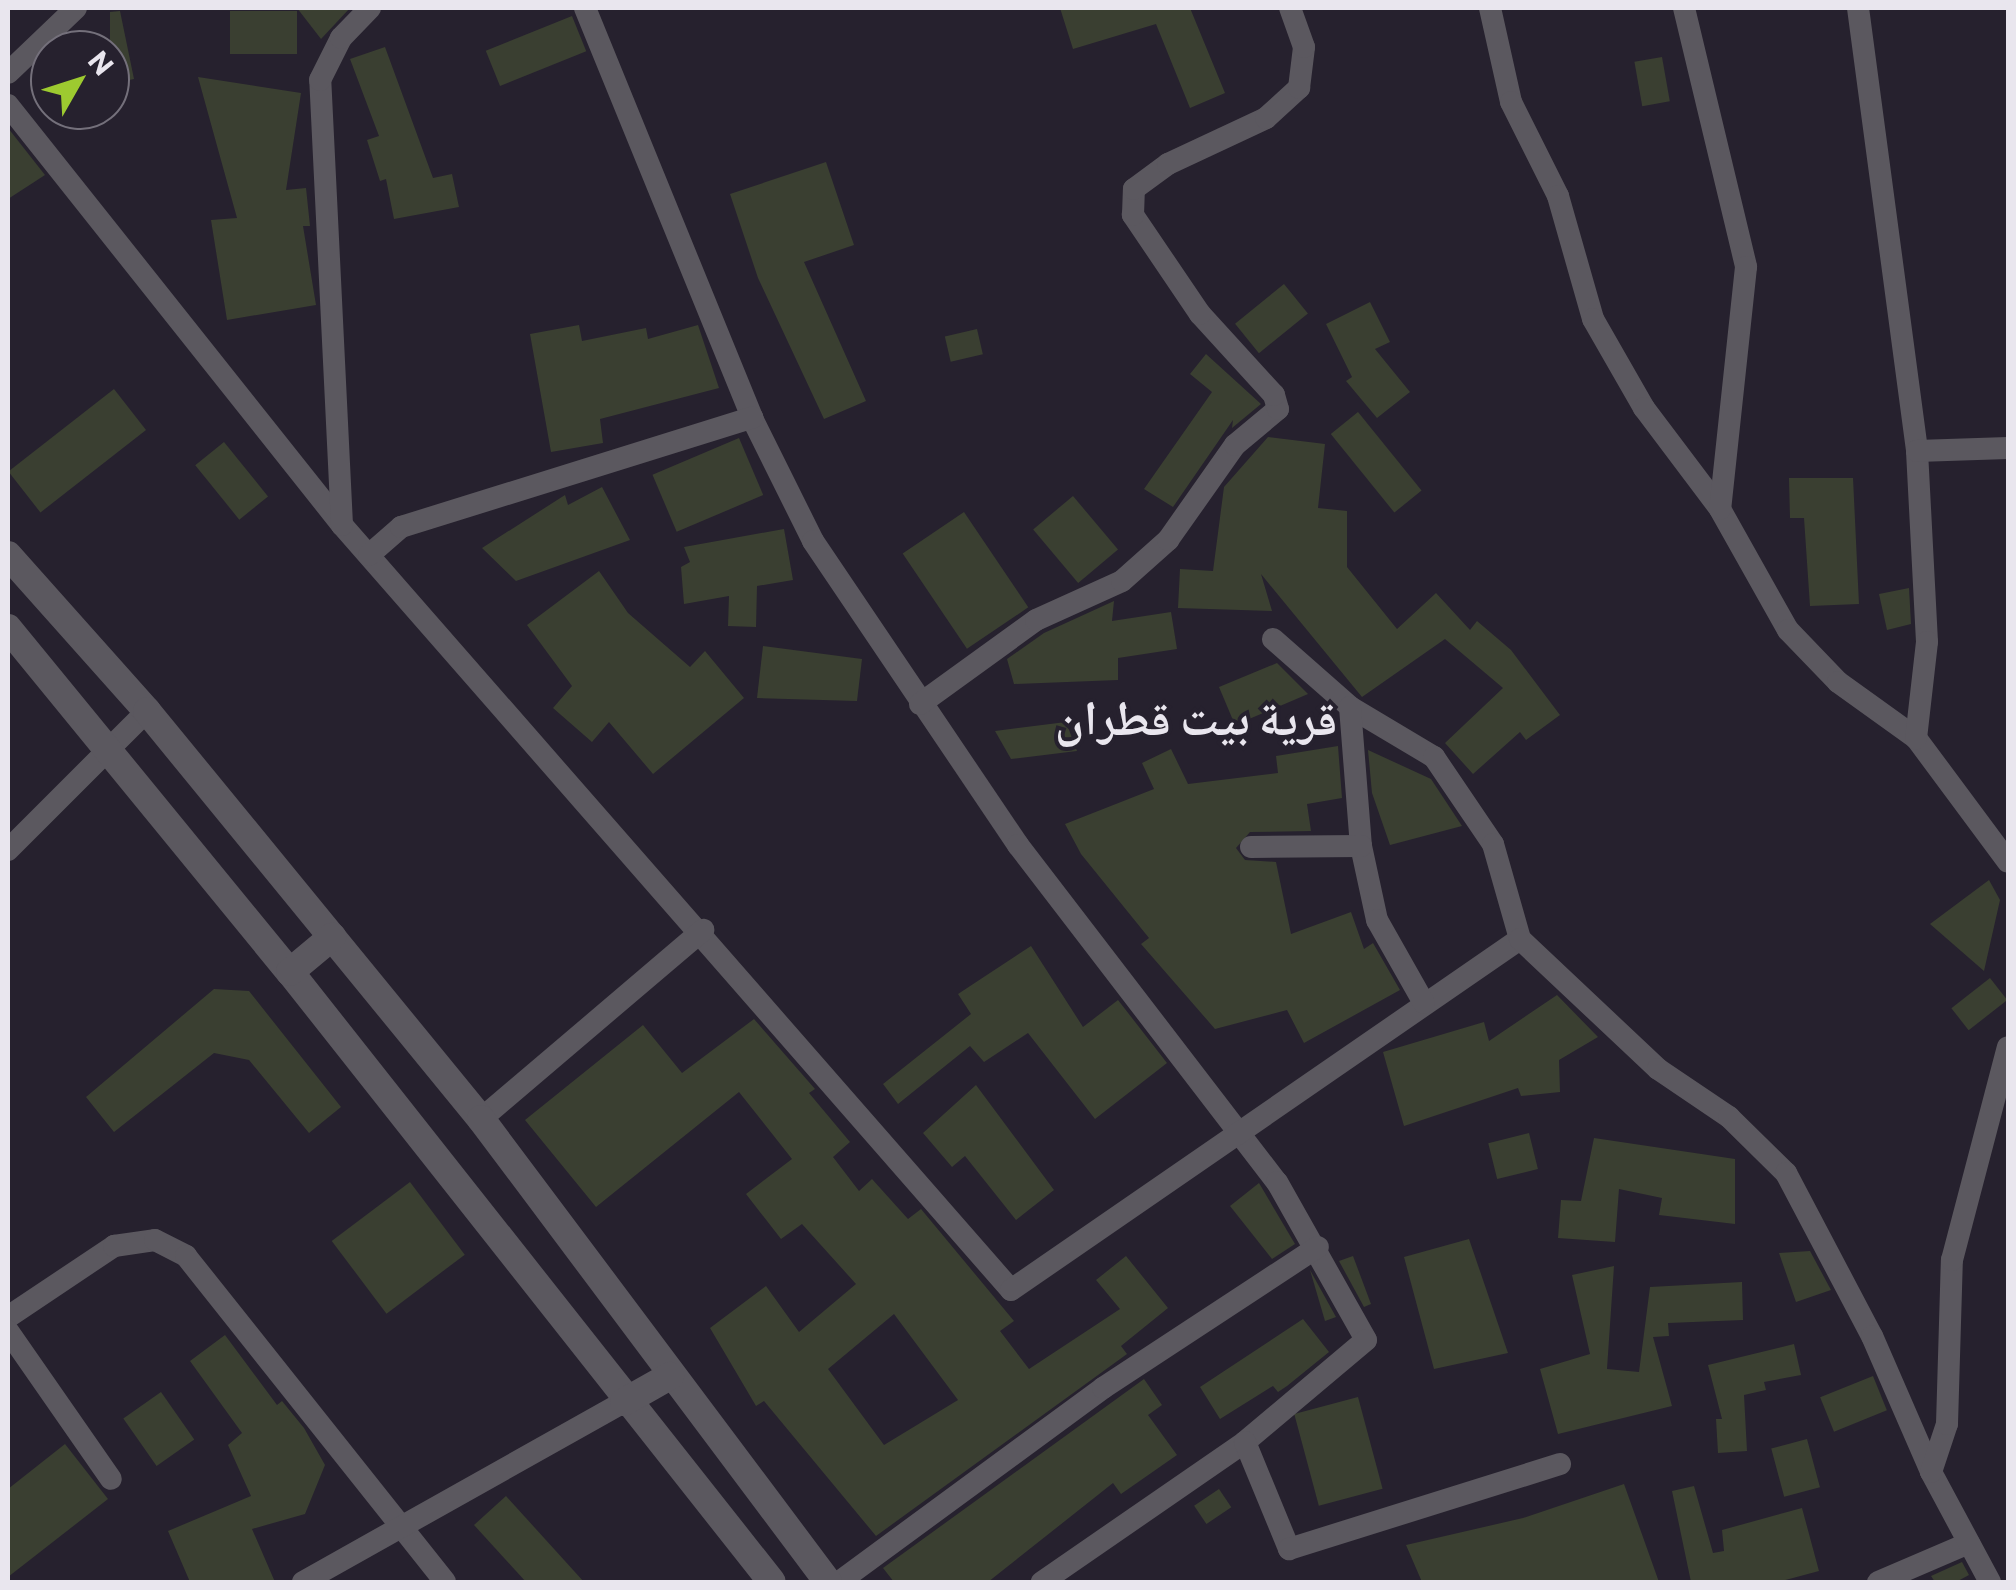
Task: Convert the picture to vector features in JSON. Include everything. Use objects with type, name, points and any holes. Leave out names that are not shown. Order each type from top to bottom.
[{"type":"street","points":[[8,73],[76,8]]},
{"type":"street","points":[[342,525],[320,80],[341,38],[370,8]]},
{"type":"street","points":[[586,8],[752,418],[813,541],[1018,845],[1237,1128],[1318,1248],[1366,1340],[1246,1442],[1042,1582]]},
{"type":"street","points":[[920,704],[1036,620],[1122,581],[1168,540],[1235,446],[1278,408],[1274,395],[1200,314],[1132,215],[1134,189],[1168,164],[1266,118],[1299,88],[1304,47],[1290,8]]},
{"type":"street","points":[[1490,8],[1510,102],[1558,196],[1594,319],[1644,408],[1720,509],[1788,630],[1838,682],[1916,738],[2008,862]]},
{"type":"street","points":[[1684,8],[1746,266],[1720,509]]},
{"type":"street","points":[[1858,8],[1917,451],[1927,642],[1916,738]]},
{"type":"street","points":[[8,105],[342,525],[703,930],[1011,1290],[1237,1128],[1520,939]]},
{"type":"street","points":[[369,555],[400,527],[752,418]]},
{"type":"street","points":[[1917,451],[2008,448]]},
{"type":"street","points":[[8,555],[147,711],[481,1119],[828,1582]]},
{"type":"street","points":[[8,628],[290,972],[624,1402],[772,1582]]},
{"type":"street","points":[[1274,640],[1350,707],[1434,758],[1493,844],[1520,939],[1658,1069],[1728,1117],[1786,1173],[1872,1336],[1931,1472],[1990,1582]]},
{"type":"street","points":[[1350,707],[1362,846],[1377,920],[1424,1003]]},
{"type":"street","points":[[8,850],[147,711]]},
{"type":"street","points":[[1251,847],[1362,846]]},
{"type":"street","points":[[481,1119],[703,930]]},
{"type":"street","points":[[290,972],[332,937]]},
{"type":"street","points":[[1931,1472],[1946,1424],[1952,1260],[2008,1046]]},
{"type":"street","points":[[8,1316],[114,1246],[155,1240],[186,1256],[445,1582]]},
{"type":"street","points":[[839,1582],[1104,1388],[1318,1248]]},
{"type":"street","points":[[8,1331],[111,1479]]},
{"type":"street","points":[[302,1582],[670,1376]]},
{"type":"street","points":[[1246,1442],[1289,1548],[1560,1464]]},
{"type":"street","points":[[1878,1582],[1969,1543]]},
{"type":"building","points":[[297,8],[350,8],[321,39]]},
{"type":"building","points":[[1060,8],[1190,8],[1225,93],[1190,108],[1156,24],[1073,49]]},
{"type":"building","points":[[120,11],[124,30],[110,30],[110,12]]},
{"type":"building","points":[[230,11],[297,11],[297,54],[230,54]]},
{"type":"building","points":[[572,16],[586,51],[500,86],[486,51]]},
{"type":"building","points":[[385,47],[433,178],[452,174],[459,207],[394,219],[386,179],[380,181],[367,140],[379,136],[350,59]]},
{"type":"building","points":[[1662,57],[1670,101],[1642,106],[1634,62]]},
{"type":"building","points":[[198,77],[301,93],[286,190],[306,188],[310,226],[303,226],[316,305],[227,320],[211,220],[237,218]]},
{"type":"building","points":[[8,128],[45,175],[8,199]]},
{"type":"building","points":[[826,162],[854,245],[804,262],[866,401],[824,419],[758,278],[730,194]]},
{"type":"building","points":[[1284,284],[1308,314],[1259,353],[1235,324]]},
{"type":"building","points":[[1370,302],[1390,342],[1375,349],[1410,392],[1377,418],[1346,381],[1352,377],[1326,324]]},
{"type":"building","points":[[579,325],[582,341],[646,328],[648,339],[698,325],[719,388],[600,419],[603,443],[551,452],[530,334]]},
{"type":"building","points":[[977,329],[983,354],[951,362],[945,336]]},
{"type":"building","points":[[1206,354],[1261,404],[1232,428],[1233,420],[1173,507],[1144,489],[1212,392],[1190,374]]},
{"type":"building","points":[[114,389],[146,430],[40,512],[8,471]]},
{"type":"building","points":[[1358,412],[1422,490],[1394,513],[1331,434]]},
{"type":"building","points":[[1268,437],[1325,444],[1318,508],[1347,511],[1347,567],[1397,629],[1436,593],[1470,630],[1477,621],[1511,650],[1560,715],[1526,740],[1520,732],[1473,774],[1445,743],[1503,688],[1445,639],[1362,697],[1261,574],[1272,611],[1178,608],[1180,569],[1213,571],[1224,487]]},
{"type":"building","points":[[739,438],[763,495],[677,532],[652,475]]},
{"type":"building","points":[[224,442],[268,496],[239,520],[195,465]]},
{"type":"building","points":[[1789,478],[1853,478],[1859,604],[1810,606],[1804,518],[1790,518]]},
{"type":"building","points":[[602,487],[630,540],[516,581],[482,548],[565,495],[568,505]]},
{"type":"building","points":[[1073,496],[1118,550],[1078,583],[1033,529]]},
{"type":"building","points":[[964,512],[1028,607],[967,649],[903,553]]},
{"type":"building","points":[[784,529],[793,580],[757,586],[756,627],[728,626],[729,596],[684,604],[681,567],[690,562],[684,547]]},
{"type":"building","points":[[599,571],[628,613],[690,667],[705,651],[744,698],[653,774],[609,722],[592,742],[553,708],[572,686],[527,625]]},
{"type":"building","points":[[1909,588],[1911,624],[1887,630],[1879,594]]},
{"type":"building","points":[[1114,601],[1112,621],[1171,612],[1177,649],[1118,658],[1118,680],[1014,684],[1007,659],[1044,633]]},
{"type":"building","points":[[763,646],[862,659],[857,701],[757,698]]},
{"type":"building","points":[[1277,663],[1308,694],[1235,725],[1219,687]]},
{"type":"building","points":[[1066,722],[1077,751],[1011,759],[995,731]]},
{"type":"building","points":[[1338,746],[1342,798],[1307,804],[1311,831],[1250,832],[1236,848],[1245,860],[1276,862],[1291,934],[1351,912],[1364,949],[1373,943],[1400,990],[1304,1043],[1287,1010],[1215,1029],[1141,944],[1149,938],[1081,854],[1065,824],[1154,789],[1142,763],[1171,749],[1188,784],[1278,773],[1276,756]]},
{"type":"building","points":[[1368,750],[1431,779],[1462,826],[1390,845],[1372,793]]},
{"type":"building","points":[[1989,880],[2000,900],[1984,971],[1930,924]]},
{"type":"building","points":[[1031,946],[1083,1027],[1118,1000],[1167,1063],[1095,1119],[1028,1033],[984,1062],[970,1046],[898,1104],[883,1084],[971,1014],[958,994]]},
{"type":"building","points":[[1990,978],[2007,1000],[1969,1030],[1951,1008]]},
{"type":"building","points":[[214,989],[249,991],[341,1107],[309,1133],[249,1060],[214,1053],[114,1132],[86,1097]]},
{"type":"building","points":[[1557,995],[1598,1037],[1559,1060],[1560,1092],[1521,1096],[1518,1088],[1404,1126],[1383,1052],[1484,1022],[1489,1041]]},
{"type":"building","points":[[754,1019],[815,1089],[809,1093],[850,1142],[833,1157],[859,1191],[872,1179],[908,1219],[921,1209],[1014,1321],[1000,1331],[1029,1369],[1120,1309],[1096,1280],[1126,1256],[1168,1308],[1121,1346],[1127,1354],[876,1536],[764,1401],[756,1406],[710,1328],[766,1286],[799,1332],[856,1284],[802,1224],[781,1239],[746,1194],[792,1159],[739,1092],[596,1207],[525,1120],[643,1025],[682,1073]],"holes":[[[894,1314],[958,1400],[884,1445],[828,1369]]]},
{"type":"building","points":[[976,1085],[1054,1190],[1016,1220],[965,1156],[952,1167],[923,1133]]},
{"type":"building","points":[[1529,1133],[1538,1169],[1497,1179],[1488,1143]]},
{"type":"building","points":[[1594,1138],[1735,1159],[1735,1224],[1659,1215],[1662,1198],[1619,1189],[1615,1242],[1558,1238],[1561,1200],[1581,1201]]},
{"type":"building","points":[[410,1182],[465,1255],[386,1314],[332,1241]]},
{"type":"building","points":[[1259,1183],[1295,1244],[1272,1259],[1230,1206]]},
{"type":"building","points":[[1469,1239],[1508,1353],[1434,1369],[1404,1257]]},
{"type":"building","points":[[1810,1251],[1831,1290],[1796,1302],[1779,1253]]},
{"type":"building","points":[[1353,1256],[1371,1304],[1364,1307],[1339,1261]]},
{"type":"building","points":[[1614,1266],[1607,1369],[1639,1372],[1650,1287],[1742,1282],[1743,1320],[1668,1323],[1669,1336],[1653,1337],[1672,1406],[1558,1434],[1540,1369],[1590,1354],[1572,1275]]},
{"type":"building","points":[[1310,1270],[1336,1317],[1325,1321]]},
{"type":"building","points":[[1303,1319],[1329,1352],[1278,1392],[1273,1386],[1220,1419],[1200,1387]]},
{"type":"building","points":[[225,1335],[277,1405],[282,1401],[304,1428],[325,1465],[305,1514],[252,1529],[275,1582],[190,1582],[168,1531],[251,1496],[228,1445],[242,1433],[190,1361]]},
{"type":"building","points":[[1794,1344],[1801,1375],[1764,1382],[1766,1390],[1744,1395],[1747,1451],[1718,1453],[1716,1419],[1722,1419],[1708,1365]]},
{"type":"building","points":[[1873,1376],[1887,1410],[1834,1432],[1820,1397]]},
{"type":"building","points":[[1144,1379],[1162,1405],[1148,1415],[1177,1455],[1121,1494],[1113,1483],[988,1582],[894,1582],[883,1568]]},
{"type":"building","points":[[161,1392],[194,1440],[157,1466],[123,1418]]},
{"type":"building","points":[[1358,1397],[1383,1489],[1319,1506],[1294,1414]]},
{"type":"building","points":[[1807,1439],[1820,1487],[1784,1497],[1771,1449]]},
{"type":"building","points":[[65,1444],[108,1499],[8,1577],[8,1489]]},
{"type":"building","points":[[1624,1484],[1659,1582],[1422,1582],[1406,1545],[1523,1518]]},
{"type":"building","points":[[1694,1486],[1713,1553],[1724,1551],[1722,1530],[1802,1508],[1819,1571],[1778,1582],[1691,1582],[1672,1491]]},
{"type":"building","points":[[1219,1489],[1231,1507],[1206,1524],[1194,1506]]},
{"type":"building","points":[[506,1496],[584,1582],[526,1582],[474,1525]]},
{"type":"building","points":[[1962,1562],[1969,1575],[1956,1582],[1935,1582],[1931,1576]]},
{"type":"district","name":"قرية بيت قطران","points":[[1196,716]]}]
